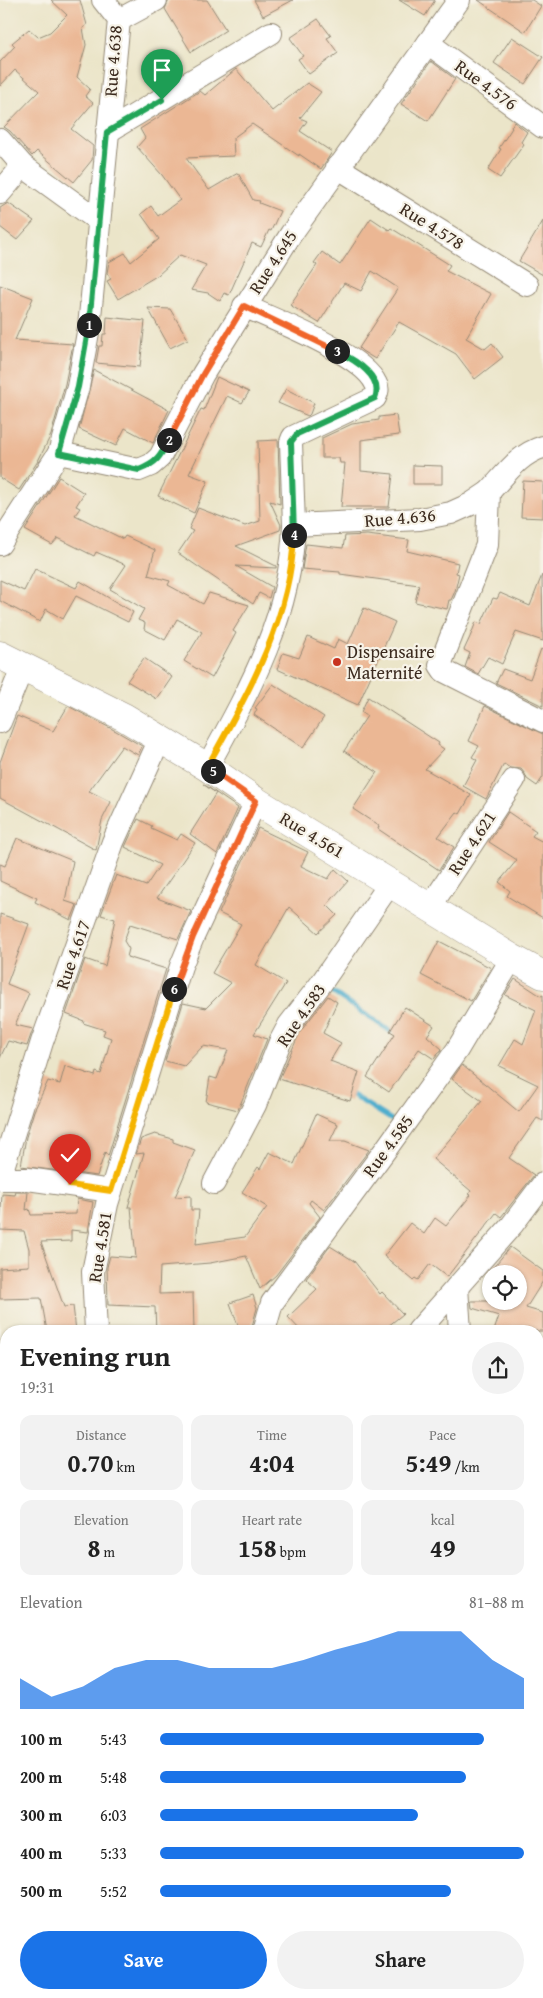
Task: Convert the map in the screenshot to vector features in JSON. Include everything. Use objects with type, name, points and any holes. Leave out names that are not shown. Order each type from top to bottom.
[{"type":"main road","name":"Rue 4.561","points":[[12,661],[124,717],[207,767],[256,801],[391,882],[512,958],[543,975]]},
{"type":"street","name":"Rue 4.638","points":[[59,453],[84,358],[89,327],[119,20],[103,0]]},
{"type":"street","points":[[119,20],[156,0]]},
{"type":"street","name":"Rue 4.645","points":[[59,453],[139,470],[151,465],[160,457],[203,374],[290,234],[459,0]]},
{"type":"street","points":[[107,132],[271,33]]},
{"type":"street","name":"Rue 4.576","points":[[428,43],[543,127]]},
{"type":"street","points":[[0,140],[23,166],[99,221]]},
{"type":"street","points":[[0,193],[23,166]]},
{"type":"street","name":"Rue 4.578","points":[[337,168],[527,285]]},
{"type":"street","points":[[207,767],[251,683],[277,623],[290,573],[294,525],[291,442],[293,437],[375,398],[378,391],[376,383],[364,368],[349,357],[244,306]]},
{"type":"street","name":"Rue 4.636","points":[[294,525],[420,519],[451,513],[471,504],[490,492],[519,460],[529,452],[543,448]]},
{"type":"street","points":[[0,544],[59,453]]},
{"type":"street","points":[[490,492],[487,546],[440,665],[444,671],[543,722]]},
{"type":"street","points":[[0,722],[12,661]]},
{"type":"street","name":"Rue 4.617","points":[[0,1178],[42,1042],[113,842],[160,739]]},
{"type":"street","name":"Rue 4.621","points":[[430,907],[514,780]]},
{"type":"street","name":"Rue 4.581","points":[[96,1325],[93,1272],[111,1191],[181,966],[256,801]]},
{"type":"street","name":"Rue 4.583","points":[[214,1183],[255,1105],[280,1042],[289,1025],[320,985],[391,882]]},
{"type":"street","name":"Rue 4.585","points":[[266,1325],[272,1303],[380,1158],[457,1050],[512,958]]},
{"type":"street","points":[[0,1178],[28,1179],[111,1191]]},
{"type":"street","points":[[423,1325],[512,1225],[543,1184]]},
{"type":"street","points":[[457,1287],[460,1325]]},
{"type":"building","points":[[51,0],[80,0],[87,25],[83,28],[86,45],[77,77],[90,89],[85,96],[93,103],[71,129],[93,146],[92,160],[74,182],[37,151],[32,156],[10,131],[4,127],[39,91],[15,70],[0,86],[0,62],[15,46],[12,43],[29,29],[38,37],[50,32],[67,15]]},
{"type":"building","points":[[169,0],[207,0],[226,30],[191,52],[165,9]]},
{"type":"building","points":[[254,0],[293,0],[263,16]]},
{"type":"building","points":[[399,0],[435,0],[425,16]]},
{"type":"building","points":[[478,0],[532,0],[541,6],[525,32]]},
{"type":"building","points":[[318,19],[331,36],[327,38],[338,53],[309,74],[298,59],[303,56],[290,38]]},
{"type":"building","points":[[512,37],[543,57],[525,84],[494,63]]},
{"type":"building","points":[[431,61],[455,79],[428,121],[401,104]]},
{"type":"building","points":[[236,69],[272,111],[307,83],[321,92],[300,118],[307,121],[300,131],[332,152],[321,169],[252,124],[233,138],[234,156],[186,158],[209,190],[238,173],[253,200],[260,201],[259,203],[280,211],[271,231],[269,230],[261,247],[252,243],[229,295],[224,293],[220,301],[208,293],[191,290],[206,265],[180,255],[158,275],[118,299],[107,281],[111,279],[107,273],[109,262],[125,253],[131,262],[159,239],[141,214],[151,206],[158,216],[180,200],[162,175],[137,147],[145,138],[140,129],[200,91],[205,95]]},
{"type":"building","points":[[514,122],[527,132],[521,142],[524,144],[500,178],[488,170]]},
{"type":"building","points":[[8,203],[34,221],[17,240],[0,227],[0,208]]},
{"type":"building","points":[[371,218],[389,230],[391,228],[450,265],[446,271],[491,294],[466,338],[485,349],[492,343],[503,357],[475,379],[456,354],[399,322],[375,359],[362,351],[359,348],[398,288],[372,271],[361,291],[344,283],[319,323],[290,305],[317,265],[314,263],[322,252],[340,265]]},
{"type":"building","points":[[543,221],[543,275],[519,261]]},
{"type":"building","points":[[0,285],[33,298],[15,340],[73,344],[65,384],[51,435],[38,461],[19,490],[0,478]]},
{"type":"building","points":[[148,308],[170,309],[188,339],[170,348]]},
{"type":"building","points":[[107,317],[145,321],[140,367],[96,363],[99,346],[102,346],[103,334],[106,334]]},
{"type":"building","points":[[94,370],[169,410],[153,443],[125,428],[116,446],[79,429]]},
{"type":"building","points":[[217,377],[249,392],[242,403],[227,396],[189,474],[208,481],[194,513],[158,496],[201,409],[204,410]]},
{"type":"building","points":[[286,389],[314,403],[308,416],[278,403]]},
{"type":"building","points":[[396,415],[399,435],[361,440],[361,471],[393,474],[389,507],[341,507],[345,463],[340,463],[339,458],[322,458],[322,438],[352,424]]},
{"type":"building","points":[[278,440],[280,504],[270,501],[281,525],[280,530],[236,546],[276,566],[276,568],[236,566],[272,587],[269,598],[259,593],[253,604],[178,553],[193,531],[189,529],[198,508],[245,526],[260,521],[258,441]]},
{"type":"building","points":[[413,465],[442,466],[442,484],[413,484]]},
{"type":"building","points":[[59,477],[84,493],[76,506],[80,508],[75,515],[123,539],[125,536],[155,550],[148,575],[170,581],[168,585],[203,604],[209,593],[249,605],[233,631],[236,633],[212,678],[184,661],[202,632],[177,619],[165,640],[144,629],[145,623],[138,620],[144,609],[110,589],[126,565],[96,552],[94,556],[58,538],[52,545],[25,530]]},
{"type":"building","points":[[523,481],[543,482],[543,518],[521,517]]},
{"type":"building","points":[[367,535],[409,540],[407,551],[458,563],[456,573],[459,574],[455,591],[451,600],[449,600],[447,609],[415,602],[419,585],[340,574],[340,572],[302,569],[306,544],[343,548],[345,536]]},
{"type":"building","points":[[35,569],[76,588],[80,581],[133,612],[128,622],[76,596],[63,619],[46,609],[40,622],[0,601],[0,580],[24,591]]},
{"type":"building","points":[[542,575],[543,641],[516,632],[502,664],[488,657],[478,674],[465,667],[470,653],[464,650],[476,622],[481,624],[493,598],[497,599],[500,593],[530,606]]},
{"type":"building","name":"Dispensaire Maternité","points":[[364,608],[395,622],[358,705],[277,669],[283,653],[299,658],[308,637],[334,649],[338,639],[348,644]]},
{"type":"building","points":[[541,649],[543,650],[543,706],[496,683],[503,669],[530,679]]},
{"type":"building","points":[[144,658],[172,677],[157,699],[127,681]]},
{"type":"building","points":[[273,684],[324,717],[303,748],[254,715],[257,709],[255,708]]},
{"type":"building","points":[[368,697],[439,743],[438,745],[444,749],[425,769],[471,795],[460,814],[457,812],[438,837],[454,847],[439,870],[378,829],[379,826],[353,809],[377,772],[344,751],[367,716],[361,712]]},
{"type":"building","points":[[68,706],[142,746],[138,755],[122,746],[89,791],[111,802],[102,820],[96,850],[0,798],[0,762],[17,716],[53,731]]},
{"type":"building","points":[[485,706],[543,734],[543,777],[537,786],[527,779],[521,769],[510,768],[504,764],[486,799],[463,786],[477,760],[472,757],[479,746],[469,741]]},
{"type":"building","points":[[203,784],[238,808],[217,854],[190,834],[216,793]]},
{"type":"building","points":[[508,812],[536,831],[532,836],[543,842],[543,918],[507,896],[510,891],[499,882],[517,860],[489,842]]},
{"type":"building","points":[[138,819],[152,826],[151,828],[177,840],[181,834],[195,843],[157,898],[191,911],[178,939],[130,924],[124,941],[129,949],[127,957],[166,969],[108,1156],[105,1152],[97,1176],[21,1166],[26,1137],[34,1111],[48,1081],[60,1084],[65,1066],[95,1076],[96,1072],[101,1074],[111,1038],[103,1035],[105,1030],[83,1023],[84,1021],[66,1014],[85,959],[105,966],[115,919],[101,915],[116,875],[146,886],[160,865],[125,847]]},
{"type":"building","points":[[258,828],[308,852],[301,866],[328,879],[335,869],[348,881],[327,905],[337,915],[318,933],[289,907],[256,965],[286,983],[254,1034],[267,1039],[238,1110],[206,1102],[210,1077],[217,1079],[228,1050],[203,1046],[184,1066],[165,1061],[183,1003],[206,1008],[231,983],[212,973],[241,924],[219,913]]},
{"type":"building","points":[[17,838],[73,861],[65,901],[77,905],[71,920],[35,902],[37,898],[0,881],[0,864],[5,866]]},
{"type":"building","points":[[0,914],[29,924],[7,984],[29,993],[15,1025],[33,1029],[27,1046],[8,1041],[0,1058]]},
{"type":"building","points":[[439,941],[491,968],[471,1001],[421,975]]},
{"type":"building","points":[[515,979],[541,996],[543,995],[543,1121],[537,1118],[509,1158],[534,1175],[501,1217],[496,1213],[447,1277],[430,1264],[418,1280],[415,1278],[413,1280],[384,1256],[410,1223],[424,1234],[435,1218],[446,1226],[471,1195],[469,1194],[471,1191],[433,1159],[482,1101],[452,1079],[462,1065],[519,1112],[538,1085],[499,1066],[515,1039],[523,1044],[536,1010],[505,995]]},
{"type":"building","points":[[328,996],[337,1002],[323,1033],[341,1043],[330,1061],[359,1072],[350,1101],[279,1079],[300,1032]]},
{"type":"building","points":[[405,1007],[434,1026],[427,1036],[442,1049],[434,1059],[419,1049],[389,1092],[367,1077],[395,1034],[390,1031]]},
{"type":"building","points":[[316,1114],[338,1124],[330,1141],[345,1141],[369,1150],[324,1210],[311,1200],[309,1203],[320,1217],[276,1275],[260,1289],[246,1256],[210,1263],[160,1267],[159,1294],[193,1293],[194,1325],[156,1325],[155,1307],[108,1305],[107,1267],[110,1256],[136,1258],[131,1207],[128,1207],[144,1153],[136,1154],[141,1139],[155,1134],[173,1139],[173,1142],[195,1150],[175,1197],[191,1196],[191,1210],[199,1210],[196,1244],[245,1237],[267,1207],[242,1192],[258,1167],[260,1169],[269,1152],[294,1164]]},
{"type":"building","points":[[16,1192],[28,1192],[26,1210],[29,1209],[31,1215],[76,1214],[77,1199],[93,1202],[88,1232],[71,1230],[71,1241],[41,1242],[64,1307],[73,1306],[75,1325],[46,1325],[41,1298],[0,1299],[0,1268],[29,1266],[29,1249],[24,1231],[0,1230],[2,1194],[15,1195]]},
{"type":"building","points":[[330,1246],[354,1261],[380,1294],[382,1292],[403,1314],[389,1325],[295,1325],[288,1317],[317,1289],[306,1279]]},
{"type":"building","points":[[510,1247],[543,1271],[543,1281],[527,1306],[527,1265],[495,1265]]},
{"type":"building","points":[[253,1295],[257,1308],[252,1325],[238,1325],[230,1303]]},
{"type":"building","points":[[471,1301],[482,1301],[482,1310],[527,1310],[527,1308],[543,1313],[543,1325],[496,1325],[499,1316],[472,1308]]},
{"type":"waterway","points":[[326,988],[390,1031]]},
{"type":"waterway","points":[[352,1095],[395,1122]]},
{"type":"place","name":"Dispensaire Maternité","points":[[337,662]]},
{"type":"route","points":[[70,1185],[111,1191],[181,966],[256,801],[207,767],[231,724],[263,658],[277,623],[290,573],[294,525],[291,442],[297,434],[375,398],[378,391],[376,383],[364,368],[349,357],[244,306],[203,374],[160,457],[151,465],[139,470],[59,453],[78,387],[89,327],[107,132],[162,100]]}]
